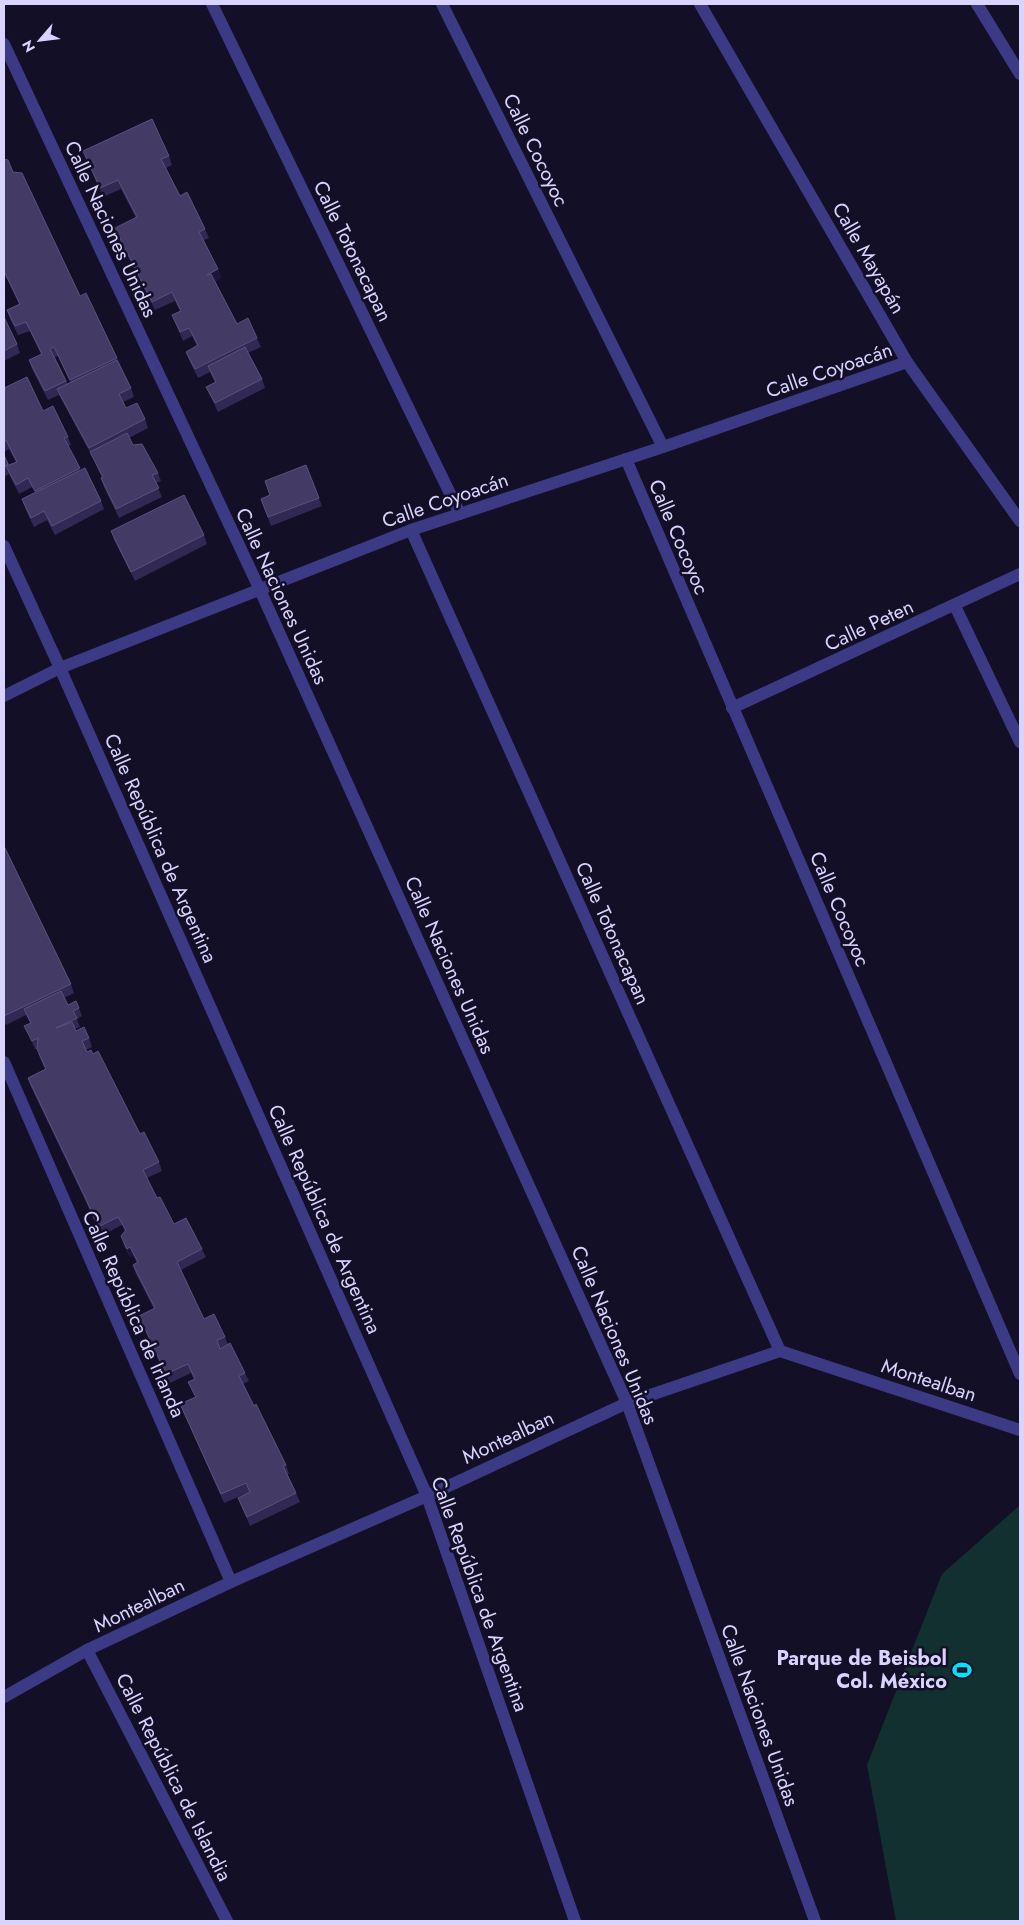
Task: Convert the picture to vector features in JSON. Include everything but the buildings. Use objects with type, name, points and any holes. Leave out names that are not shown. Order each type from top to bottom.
[{"type":"street","name":"Calle Totonacapan","points":[[212,4],[460,514]]},
{"type":"street","name":"Calle Cocoyoc","points":[[442,4],[663,447]]},
{"type":"street","name":"Calle Mayapán","points":[[700,4],[908,362],[1020,522]]},
{"type":"street","points":[[977,4],[1020,74]]},
{"type":"street","name":"Calle Naciones Unidas","points":[[4,44],[260,590],[627,1403],[815,1921]]},
{"type":"street","name":"Calle Coyoacán","points":[[4,696],[60,668],[412,530],[663,447],[908,362]]},
{"type":"street","name":"Calle Cocoyoc","points":[[626,459],[1020,1374]]},
{"type":"street","name":"Calle Totonacapan","points":[[412,530],[780,1351]]},
{"type":"street","name":"Calle República de Argentina","points":[[4,546],[60,668],[427,1496],[575,1921]]},
{"type":"street","name":"Calle Peten","points":[[732,708],[955,606],[1020,574]]},
{"type":"street","points":[[955,606],[1020,742]]},
{"type":"street","name":"Calle República de Irlanda","points":[[4,1062],[10,1092],[231,1582]]},
{"type":"street","name":"Montealban","points":[[4,1697],[87,1650],[231,1582],[427,1496],[627,1403],[780,1351],[1020,1430]]},
{"type":"street","name":"Calle República de Islandia","points":[[87,1650],[227,1921]]},
{"type":"green space","name":"Parque de Beisbol Col. México","points":[[1020,1505],[1020,1921],[896,1921],[867,1765],[942,1574]]},
{"type":"place","name":"Parque de Beisbol Col. México","points":[[962,1670]]}]
